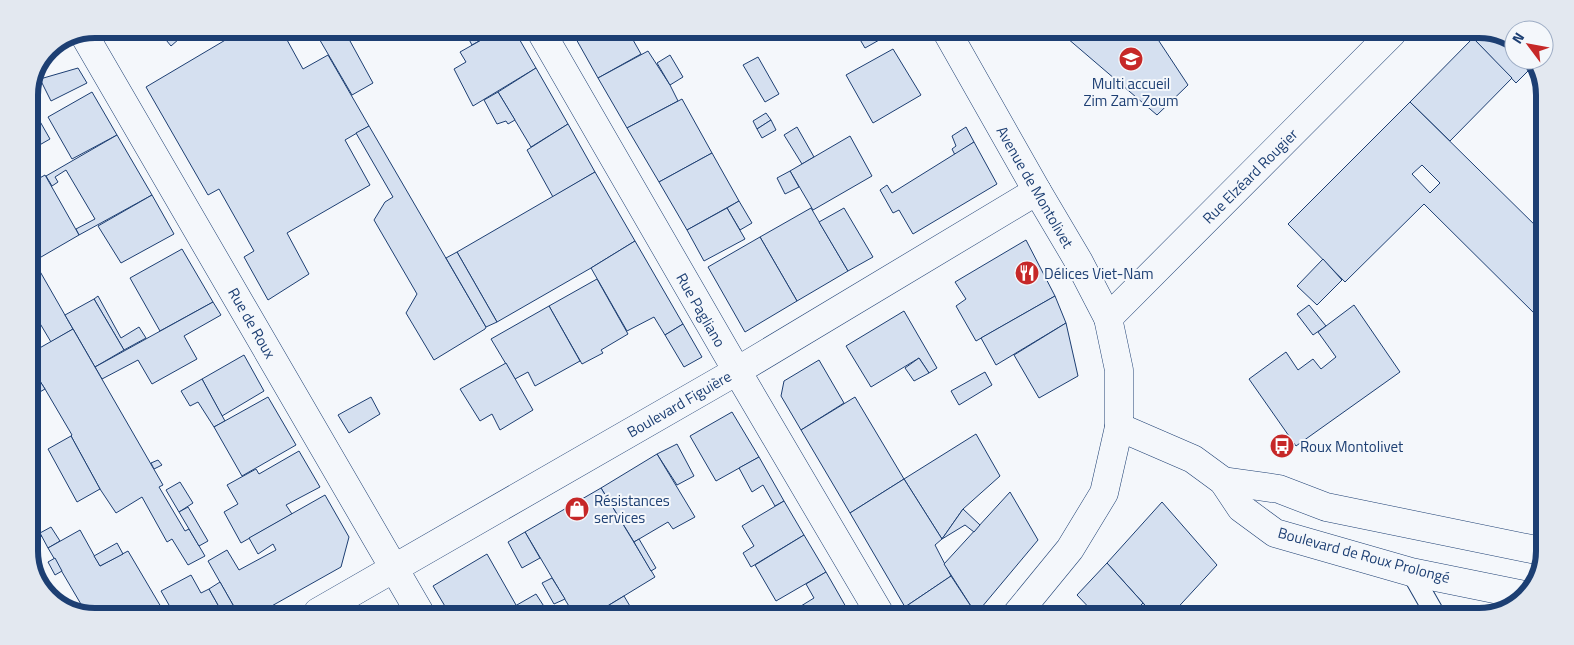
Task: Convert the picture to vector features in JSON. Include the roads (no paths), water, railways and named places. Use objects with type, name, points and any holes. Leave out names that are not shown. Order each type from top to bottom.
[{"type":"street","name":"Rue Pagliano","points":[[544,37],[876,608]]},
{"type":"street","name":"Avenue de Montolivet","points":[[950,37],[1079,262],[1108,318],[1119,370],[1119,427],[1104,494],[1070,549],[1022,608]]},
{"type":"street","name":"Rue Elzéard Rougier","points":[[1108,318],[1388,37]]},
{"type":"street","name":"Rue de Roux","points":[[86,38],[417,608]]},
{"type":"street","name":"Boulevard Figuière","points":[[325,608],[737,371],[1037,191]]},
{"type":"street","name":"Boulevard de Roux Prolongé","points":[[1119,427],[1187,456],[1223,481],[1240,508],[1275,533],[1411,572],[1517,594]]},
{"type":"street","name":"Boulevard de Roux Prolongé","points":[[1223,481],[1279,489],[1326,507],[1536,550]]},
{"type":"lane","points":[[1411,572],[1431,608]]},
{"type":"place","name":"Multi accueil Zim Zam Zoum","points":[[1131,59]]},
{"type":"place","name":"Délices Viet-Nam","points":[[1027,273]]},
{"type":"place","name":"Roux Montolivet","points":[[1282,446]]},
{"type":"place","name":"Résistances services","points":[[577,509]]}]
